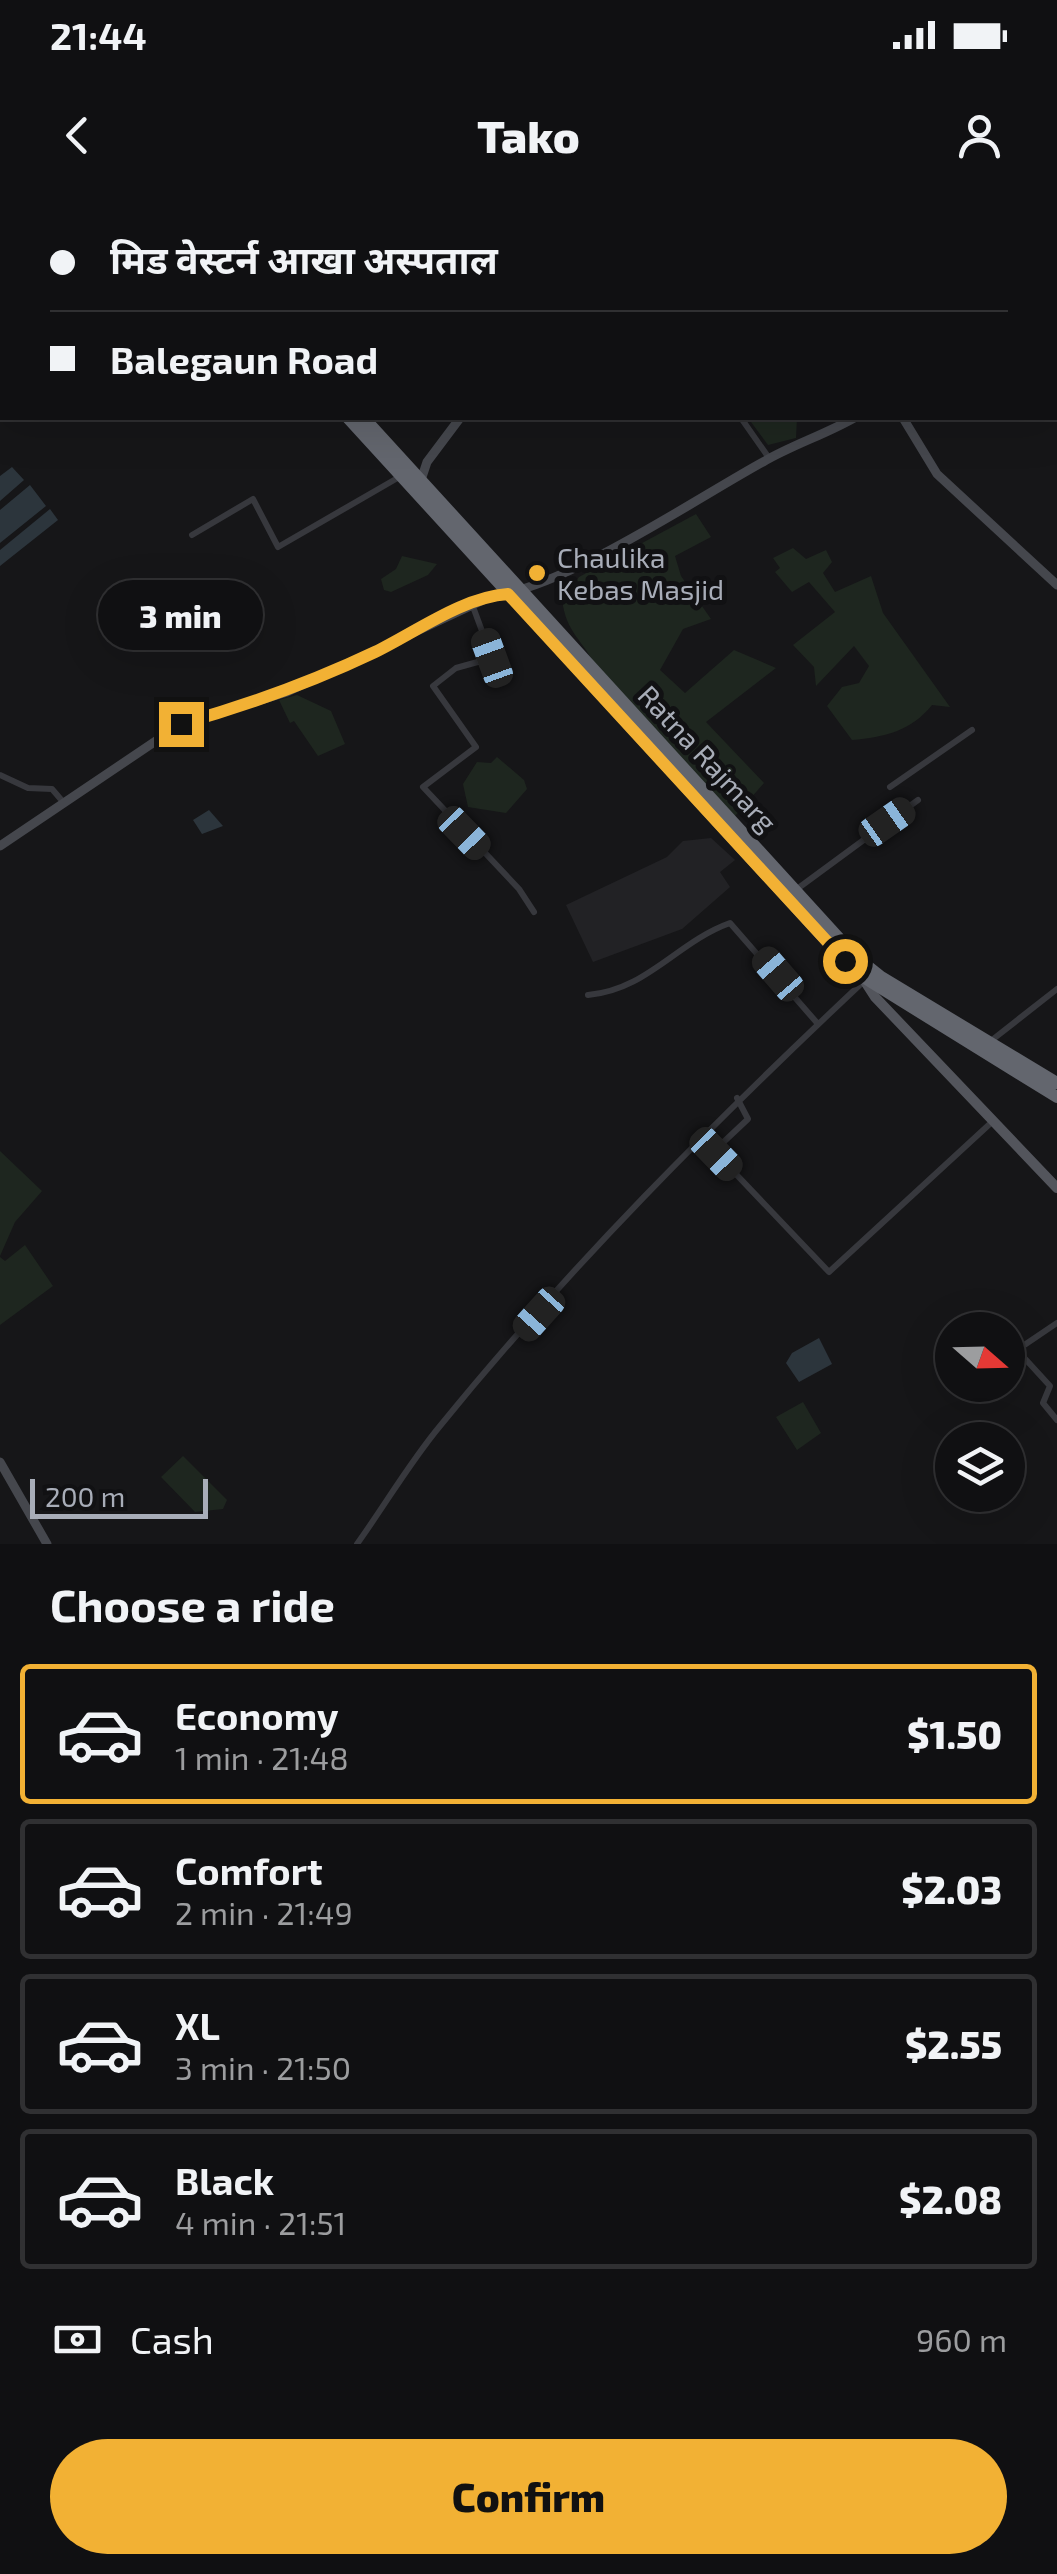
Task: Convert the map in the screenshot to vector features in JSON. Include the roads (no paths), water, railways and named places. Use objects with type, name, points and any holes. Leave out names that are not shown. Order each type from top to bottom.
[{"type":"highway","name":"Ratna Rajmarg","points":[[350,420],[868,968],[1057,1083]]},
{"type":"highway","name":"Ratna Rajmarg","points":[[366,420],[514,592],[864,980],[1057,1097]]},
{"type":"main road","points":[[864,980],[875,998],[1057,1188]]},
{"type":"street","points":[[420,480],[427,462],[458,420]]},
{"type":"street","points":[[743,420],[769,458]]},
{"type":"street","points":[[0,846],[181,724],[287,692],[472,604],[573,568],[769,458],[850,420]]},
{"type":"street","points":[[904,420],[938,474],[1057,584]]},
{"type":"street","points":[[192,535],[253,499],[278,547],[401,476]]},
{"type":"street","points":[[472,604],[492,658],[456,668],[433,686],[476,747],[423,786],[518,889],[534,912]]},
{"type":"street","points":[[890,787],[972,730]]},
{"type":"street","points":[[0,774],[28,788],[52,790],[64,803]]},
{"type":"street","points":[[797,890],[795,886],[918,800]]},
{"type":"street","points":[[588,995],[638,981],[700,936],[730,922],[818,1024]]},
{"type":"street","points":[[358,1544],[438,1428],[737,1098],[864,980]]},
{"type":"street","points":[[995,1044],[992,1040],[1057,988]]},
{"type":"street","points":[[737,1098],[748,1118],[714,1152],[829,1272],[994,1120]]},
{"type":"street","points":[[1057,1323],[1016,1350],[1050,1386],[1043,1402],[1057,1420]]},
{"type":"street","points":[[0,1462],[47,1544]]},
{"type":"place","name":"Chaulika Kebas Masjid","points":[[537,573]]}]
